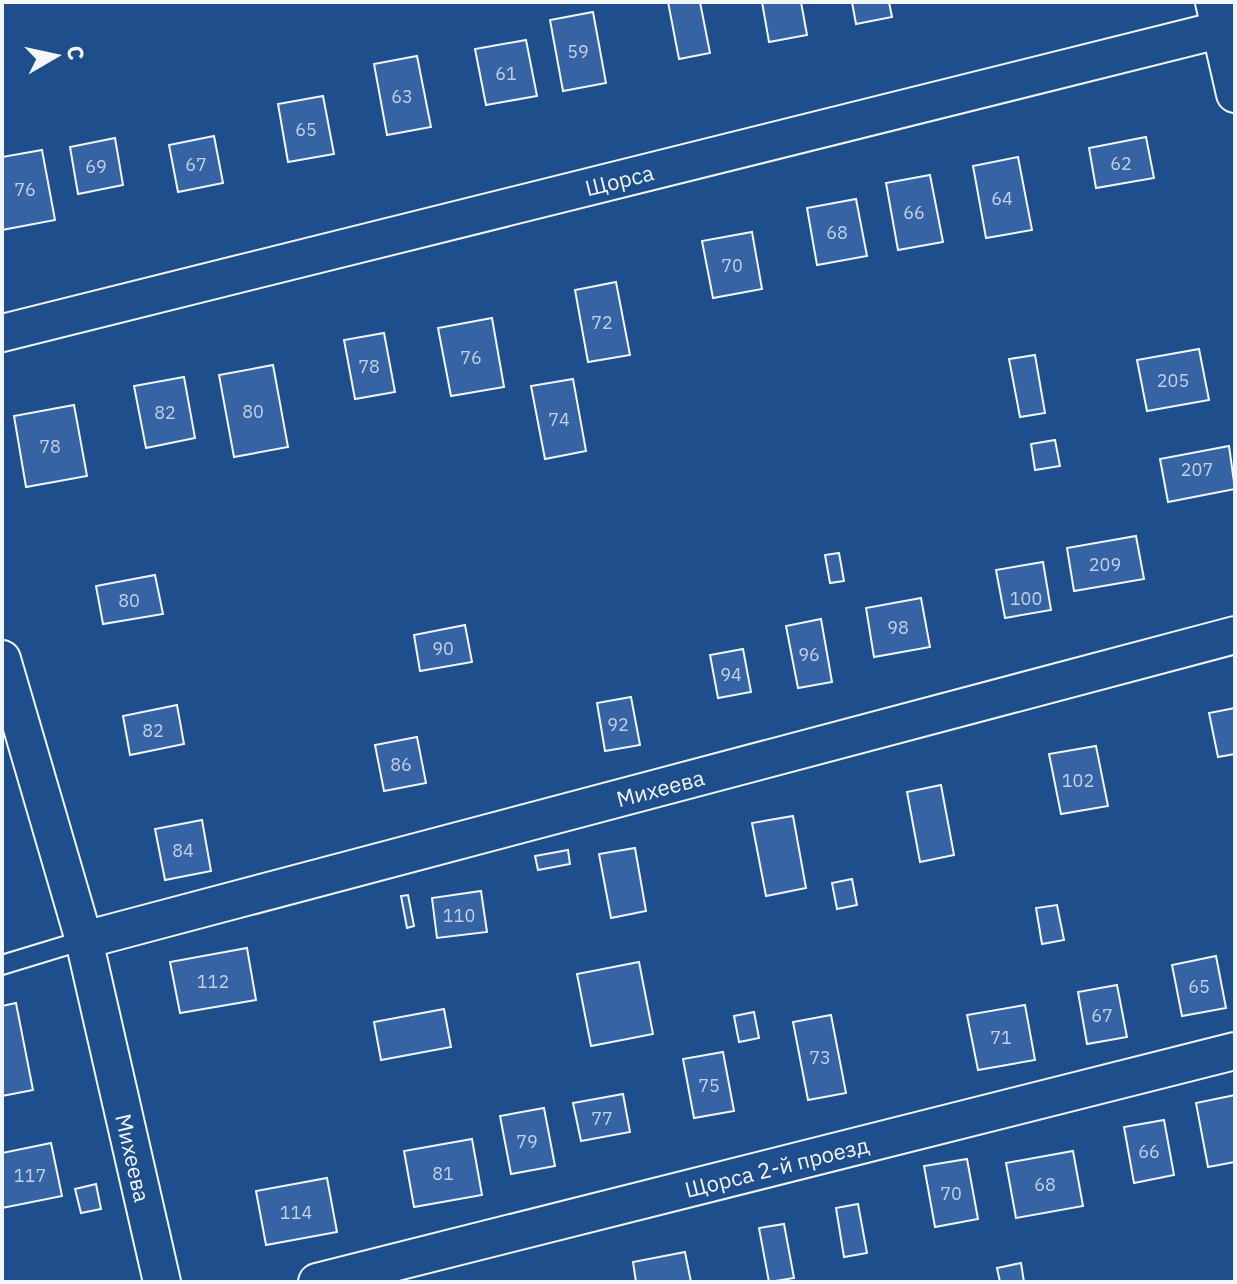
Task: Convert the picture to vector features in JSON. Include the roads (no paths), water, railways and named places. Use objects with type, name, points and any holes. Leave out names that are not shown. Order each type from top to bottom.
[{"type":"street","points":[[1223,20],[1235,94]]},
{"type":"street","name":"Щорса","points":[[2,333],[1223,20]]},
{"type":"street","name":"Михеева","points":[[84,940],[1235,635]]},
{"type":"street","name":"Михеева","points":[[2,659],[84,940],[162,1282]]},
{"type":"street","name":"Щорса 2-й проезд","points":[[317,1282],[1235,1051]]},
{"type":"lane","points":[[2,965],[84,940]]}]
